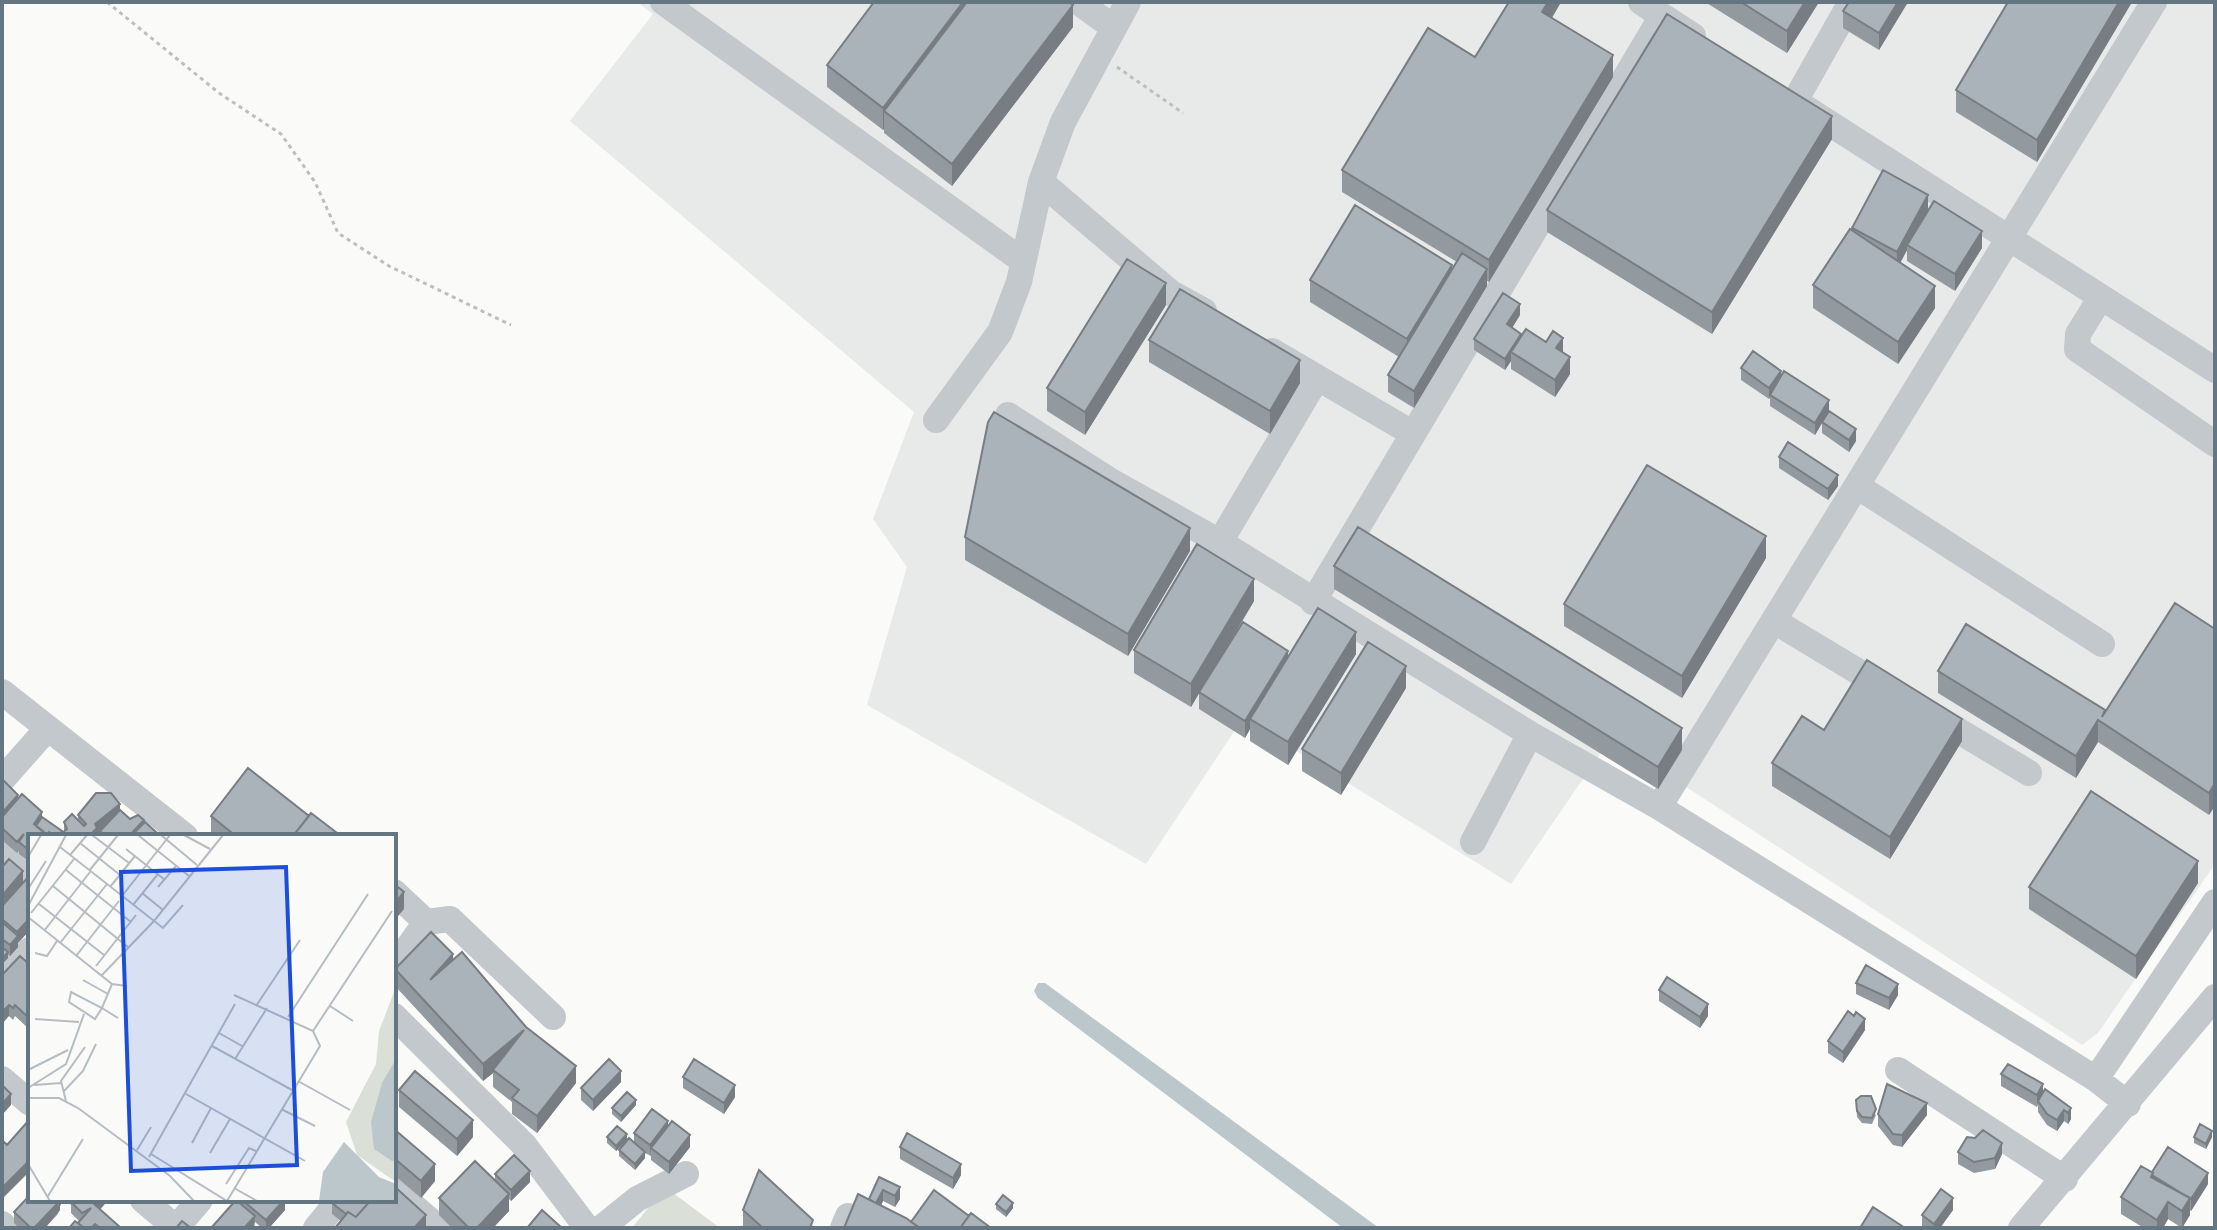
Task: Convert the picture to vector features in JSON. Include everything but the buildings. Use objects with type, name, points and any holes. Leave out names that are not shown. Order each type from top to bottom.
[{"type":"street","points":[[663,2],[1023,261]]},
{"type":"street","points":[[1078,2],[1113,27]]},
{"type":"street","points":[[936,420],[1000,332],[1011,306],[1041,182],[1063,122],[1128,2]]},
{"type":"street","points":[[1795,101],[1851,2]]},
{"type":"street","points":[[1659,807],[2154,2]]},
{"type":"street","points":[[1313,602],[1651,9],[1715,50]]},
{"type":"street","points":[[1768,84],[2215,370]]},
{"type":"street","points":[[1041,182],[1171,293],[1224,324]]},
{"type":"street","points":[[2101,297],[2078,334],[2077,349],[2215,444]]},
{"type":"street","points":[[1251,339],[1412,433]]},
{"type":"street","points":[[1220,542],[1317,378]]},
{"type":"street","points":[[1008,415],[1147,503],[1220,542],[1530,734],[1659,807],[2096,1079],[2128,1104]]},
{"type":"street","points":[[1857,486],[2102,644]]},
{"type":"street","points":[[1774,621],[2029,773]]},
{"type":"street","points":[[2,692],[47,729],[112,775],[183,834]]},
{"type":"street","points":[[2,780],[47,729]]},
{"type":"street","points":[[1473,842],[1530,734]]},
{"type":"street","points":[[2,850],[28,873]]},
{"type":"street","points":[[396,894],[426,922]]},
{"type":"street","points":[[2096,1079],[2215,902]]},
{"type":"street","points":[[396,964],[426,922],[450,919],[553,1017]]},
{"type":"street","points":[[2,983],[28,957]]},
{"type":"street","points":[[2021,1228],[2215,997]]},
{"type":"street","points":[[396,1018],[525,1146],[587,1228]]},
{"type":"street","points":[[1898,1070],[2065,1179]]},
{"type":"street","points":[[2,1079],[28,1101]]},
{"type":"street","points":[[601,1228],[637,1199],[686,1174]]},
{"type":"street","points":[[396,1192],[439,1228]]},
{"type":"street","points":[[540,1216],[561,1193]]},
{"type":"street","points":[[145,1202],[176,1228],[198,1202]]},
{"type":"street","points":[[316,1228],[337,1202]]},
{"type":"path","points":[[107,2],[219,93],[281,134],[315,182],[338,233],[389,266],[511,325]]},
{"type":"path","points":[[1098,54],[1183,113]]},
{"type":"shaded area","points":[[637,2],[2215,2],[2215,864],[2098,1033],[2082,1045],[1611,738],[1511,884],[1243,718],[1146,864],[867,705],[907,567],[873,519],[914,412],[570,121],[653,14]]},
{"type":"shaded area","points":[[1038,983],[1045,983],[1379,1228],[1343,1228],[1038,998],[1034,991]]},
{"type":"shaded area","points":[[665,1187],[720,1228],[632,1228]]}]
